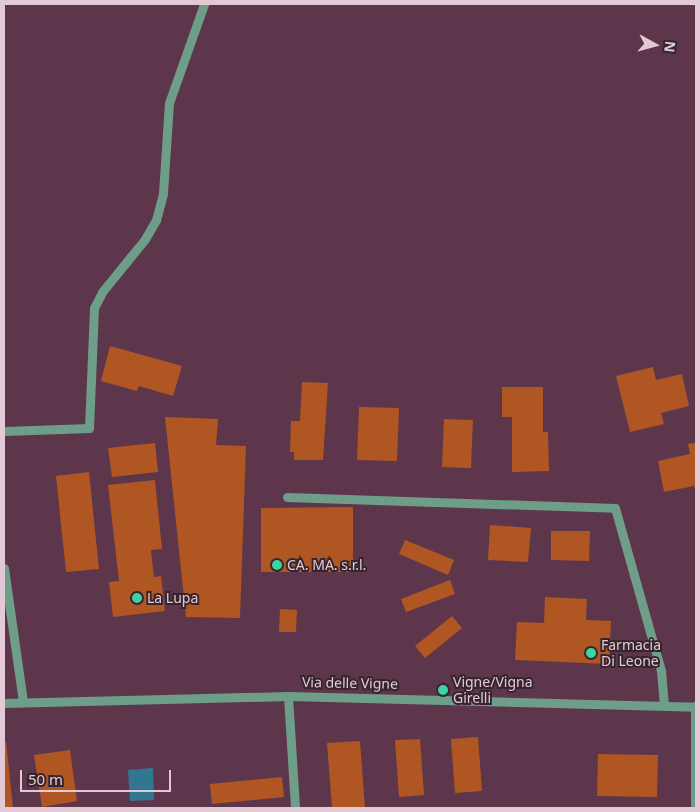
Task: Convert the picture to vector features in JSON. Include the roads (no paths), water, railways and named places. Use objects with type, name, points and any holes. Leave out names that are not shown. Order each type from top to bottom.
[{"type":"street","points":[[4,431],[89,428],[94,308],[102,292],[145,239],[156,220],[163,192],[169,103],[204,4]]},
{"type":"street","points":[[287,497],[615,508],[661,671],[664,705]]},
{"type":"street","points":[[4,568],[23,702]]},
{"type":"street","points":[[288,696],[295,808]]},
{"type":"street","name":"Via delle Vigne","points":[[4,703],[288,696],[695,706]]},
{"type":"street","points":[[695,706],[695,808]]},
{"type":"water","points":[[153,768],[154,800],[130,801],[128,770]]},
{"type":"place","name":"CA. MA. s.r.l.","points":[[277,565]]},
{"type":"place","name":"La Lupa","points":[[137,598]]},
{"type":"place","name":"Farmacia Di Leone","points":[[591,653]]},
{"type":"place","name":"Vigne/Vigna Girelli","points":[[443,690]]}]
